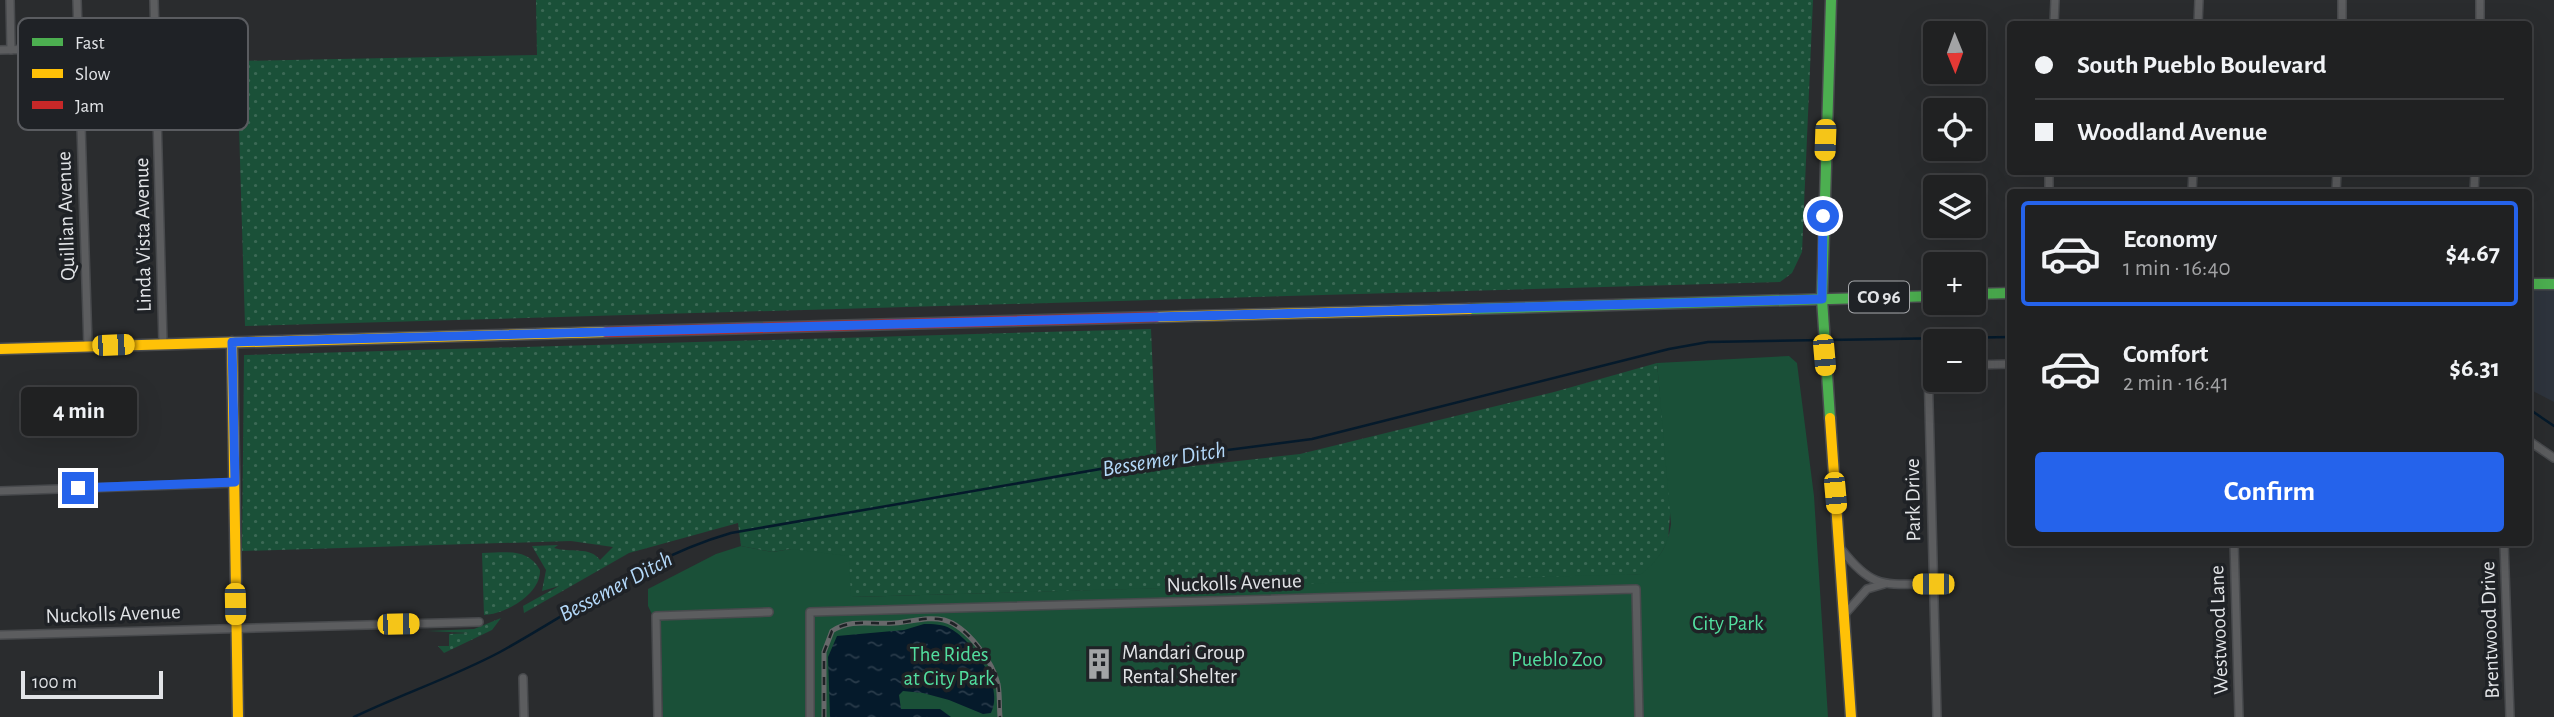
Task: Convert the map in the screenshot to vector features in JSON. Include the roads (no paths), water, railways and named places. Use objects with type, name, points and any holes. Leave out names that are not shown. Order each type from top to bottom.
[{"type":"main road","points":[[1831,0],[1822,299],[1850,717]]},
{"type":"main road","points":[[2532,284],[2554,284]]},
{"type":"main road","points":[[1986,294],[2007,293]]},
{"type":"main road","name":"CO 96","points":[[0,349],[1923,296]]},
{"type":"main road","points":[[232,342],[238,717]]},
{"type":"street","points":[[10,0],[11,50]]},
{"type":"street","name":"Quillian Avenue","points":[[76,0],[77,18]]},
{"type":"street","name":"Linda Vista Avenue","points":[[154,0],[154,18]]},
{"type":"street","points":[[2054,21],[2055,0]]},
{"type":"street","points":[[2198,21],[2199,0]]},
{"type":"street","points":[[2342,0],[2342,21]]},
{"type":"street","points":[[2480,0],[2480,21]]},
{"type":"street","points":[[0,50],[18,50]]},
{"type":"street","name":"Quillian Avenue","points":[[81,130],[88,346]]},
{"type":"street","name":"Linda Vista Avenue","points":[[157,130],[163,344]]},
{"type":"street","points":[[1986,365],[2007,364]]},
{"type":"street","name":"Park Drive","points":[[1932,392],[1937,717]]},
{"type":"street","points":[[2532,443],[2554,458]]},
{"type":"street","points":[[0,491],[235,482]]},
{"type":"street","name":"Westwood Lane","points":[[2234,546],[2239,717]]},
{"type":"street","name":"Brentwood Drive","points":[[2504,546],[2510,717]]},
{"type":"street","points":[[1840,548],[1862,575],[1885,584]]},
{"type":"street","points":[[1845,615],[1867,589],[1885,584],[1933,584]]},
{"type":"street","name":"Nuckolls Avenue","points":[[810,717],[810,612],[1636,589],[1639,717]]},
{"type":"street","points":[[658,717],[656,616],[769,612]]},
{"type":"street","name":"Nuckolls Avenue","points":[[0,635],[479,622]]},
{"type":"street","points":[[523,678],[524,717]]},
{"type":"water","name":"The Rides at City Park","points":[[924,624],[941,625],[951,629],[977,654],[985,666],[994,691],[991,713],[983,714],[923,693],[903,691],[899,695],[901,709],[940,709],[951,717],[830,717],[828,657],[837,636],[904,630]]},
{"type":"waterway","name":"Bessemer Ditch","points":[[1829,340],[2007,337]]},
{"type":"waterway","name":"Bessemer Ditch","points":[[354,717],[500,652],[641,570],[700,543],[731,533],[1158,459],[1312,439],[1669,349],[1708,342],[1822,340]]},
{"type":"waterway","name":"Bessemer Ditch","points":[[2532,411],[2554,426]]},
{"type":"railway","points":[[824,717],[824,652],[832,631],[855,623],[932,619],[944,620],[961,629],[985,656],[998,684],[1000,717]]},
{"type":"place","name":"Mandari Group Rental Shelter","points":[[1099,664]]},
{"type":"park label","name":"City Park","points":[[1728,623]]},
{"type":"park label","name":"Pueblo Zoo","points":[[1557,659]]}]
